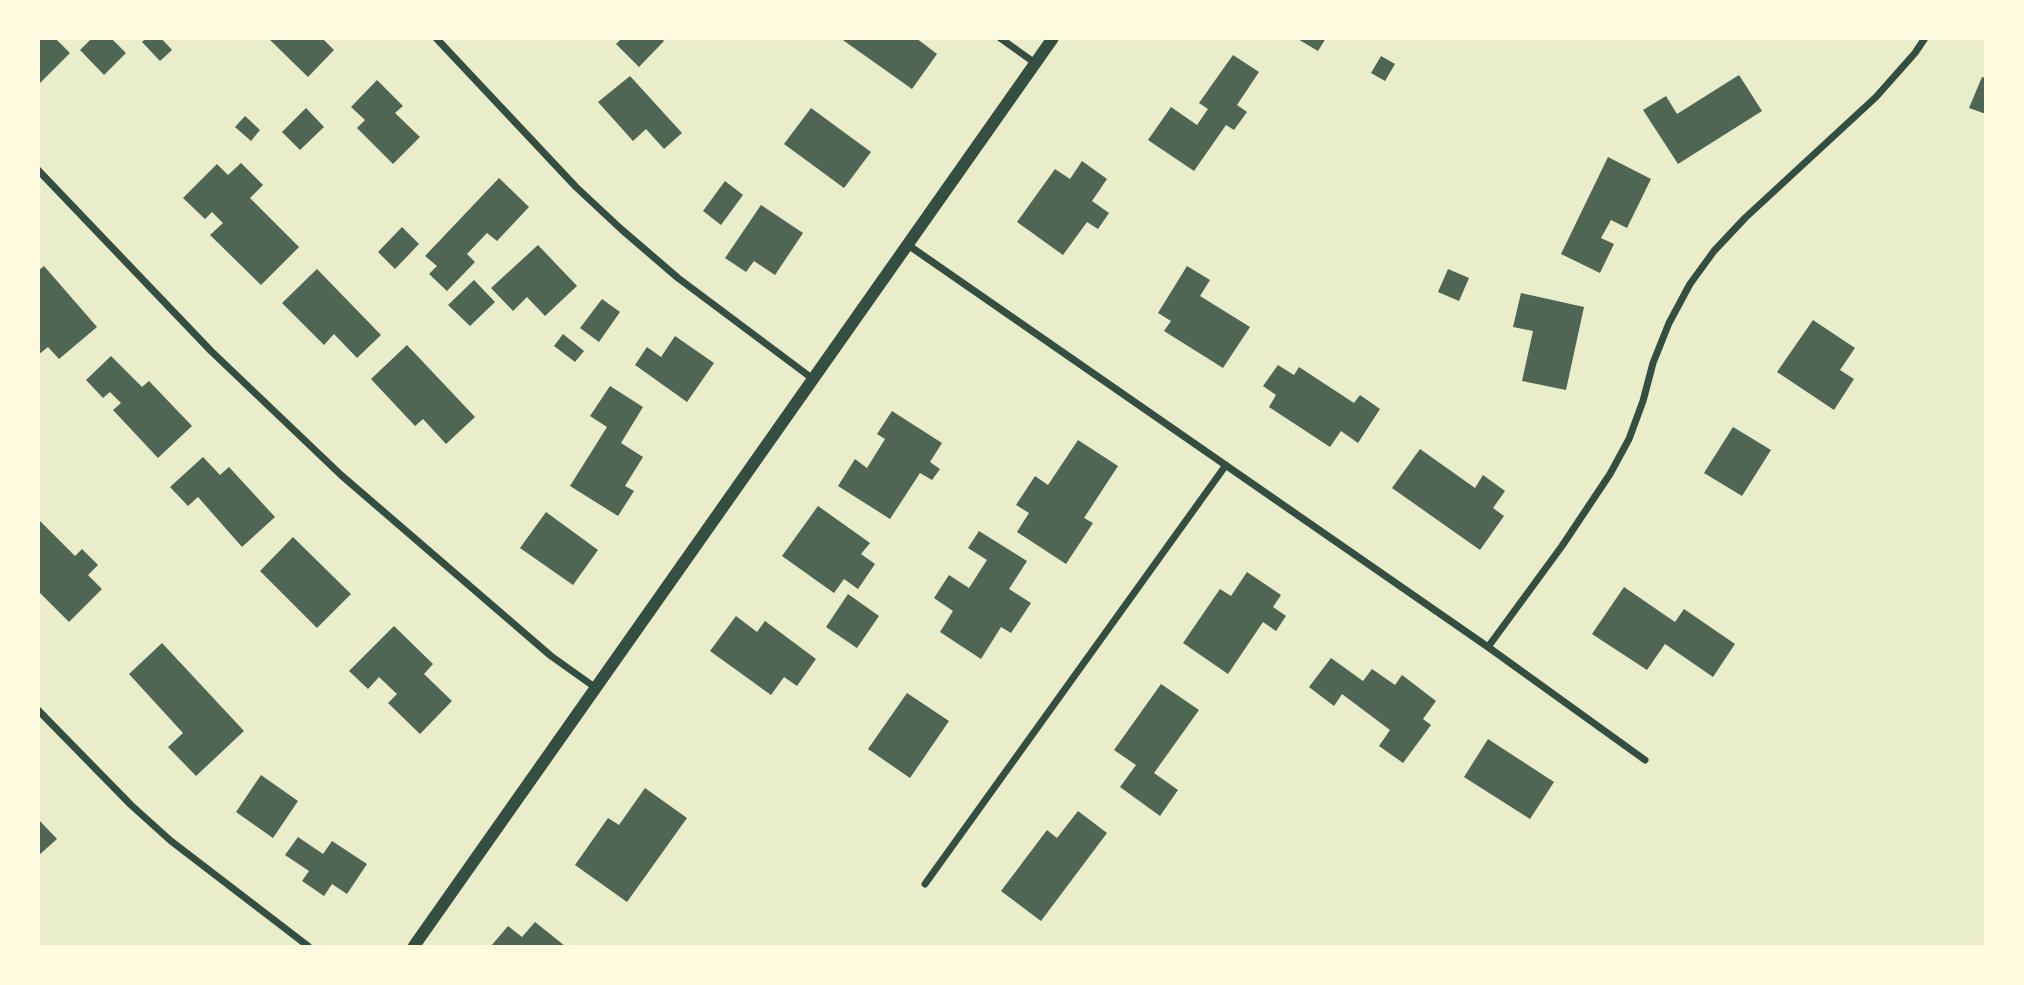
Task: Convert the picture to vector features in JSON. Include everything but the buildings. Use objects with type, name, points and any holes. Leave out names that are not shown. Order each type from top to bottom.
[{"type":"street","points":[[436,38],[576,187],[621,229],[678,278],[813,379]]},
{"type":"street","points":[[1000,38],[1035,63]]},
{"type":"street","points":[[414,947],[1053,38]]},
{"type":"street","points":[[1488,648],[1610,474],[1629,439],[1669,323],[1690,284],[1714,251],[1755,209],[1876,97],[1925,38]]},
{"type":"street","points":[[38,170],[211,351],[341,475],[551,656],[596,688]]},
{"type":"street","points":[[908,245],[1645,760]]},
{"type":"street","points":[[925,884],[1226,465]]},
{"type":"street","points":[[38,710],[131,805],[172,842],[308,947]]}]
